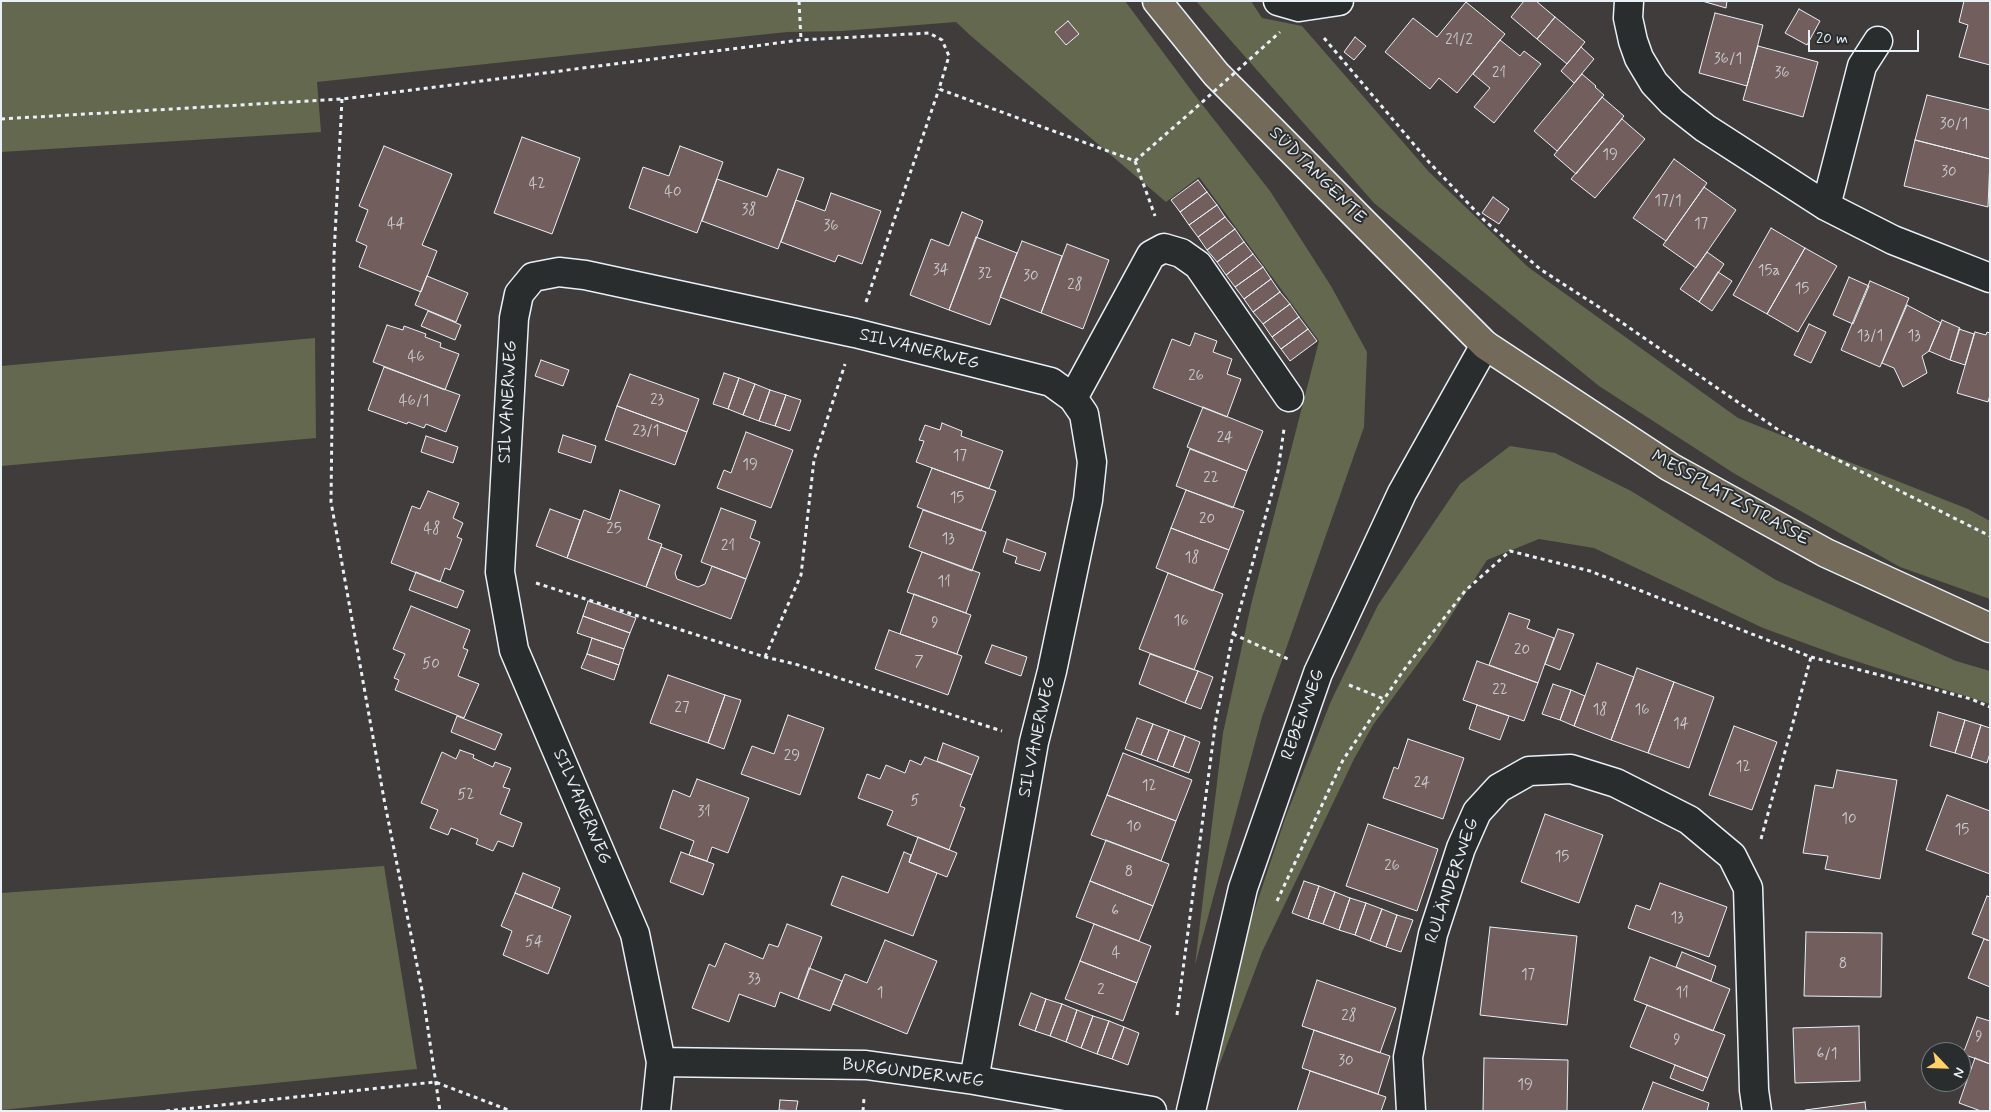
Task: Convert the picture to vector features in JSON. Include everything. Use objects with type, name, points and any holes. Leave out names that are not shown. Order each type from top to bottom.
[{"type":"main road","name":"SÜDTANGENTE","points":[[1157,1],[1216,74],[1485,345]]},
{"type":"main road","name":"MESSPLATZSTRASSE","points":[[1485,345],[1670,467],[1826,553],[1990,628]]},
{"type":"street","points":[[1288,4],[1339,1]]},
{"type":"street","points":[[1629,1],[1628,18],[1633,41],[1654,83],[1672,102],[1705,128],[1826,206],[1893,240],[1990,278]]},
{"type":"street","points":[[1826,206],[1862,66],[1878,41]]},
{"type":"street","points":[[1073,398],[1151,255],[1164,248],[1181,254],[1198,265],[1289,397]]},
{"type":"street","name":"SILVANERWEG","points":[[661,1062],[635,934],[514,650],[500,572],[514,318],[519,294],[533,277],[558,272],[855,333],[1051,382],[1073,398],[1084,414],[1092,462],[1088,500],[1052,671],[1034,742],[974,1080]]},
{"type":"street","name":"REBENWEG","points":[[1191,1111],[1243,888],[1318,673],[1402,493],[1485,345]]},
{"type":"street","name":"RULÄNDERWEG","points":[[1411,1111],[1408,1057],[1433,934],[1461,848],[1477,812],[1499,788],[1530,771],[1571,768],[1616,783],[1689,820],[1732,856],[1748,888],[1754,1090],[1757,1111]]},
{"type":"street","points":[[656,1111],[661,1062]]},
{"type":"street","name":"BURGUNDERWEG","points":[[661,1062],[866,1065],[974,1080],[1152,1111]]},
{"type":"path","points":[[799,1],[801,40]]},
{"type":"path","points":[[1288,4],[1428,161],[1485,221],[1540,270],[1602,309],[1780,431],[1990,536]]},
{"type":"path","points":[[1135,161],[1280,32]]},
{"type":"path","points":[[1,119],[342,99],[801,40],[929,33],[942,40],[949,56],[939,89],[855,333],[814,460],[801,575],[765,657]]},
{"type":"path","points":[[939,89],[1135,161],[1154,212],[1164,248]]},
{"type":"path","points":[[342,99],[334,255],[331,502],[384,799],[423,995],[440,1111]]},
{"type":"path","points":[[1177,1017],[1216,719],[1233,634],[1278,471],[1289,397]]},
{"type":"path","points":[[1274,906],[1343,760],[1403,672],[1465,591],[1510,551],[1590,571],[1811,657],[1972,699],[1990,707]]},
{"type":"path","points":[[500,572],[765,657],[795,664],[1034,742]]},
{"type":"path","points":[[1761,840],[1811,657]]},
{"type":"path","points":[[166,1111],[435,1082],[511,1111]]},
{"type":"green space","points":[[1,1],[1125,1],[1194,94],[1270,191],[1331,286],[1367,352],[1364,427],[1262,717],[1195,965],[1223,733],[1251,605],[1319,341],[1199,177],[1166,202],[956,22],[842,31],[787,32],[317,82],[321,132],[1,152]]},
{"type":"green space","points":[[1196,1],[1251,1],[1262,18],[1302,26],[1429,172],[1528,267],[1738,418],[1968,509],[1990,521],[1990,599],[1900,567],[1735,474],[1599,386],[1374,203]]},
{"type":"green space","points":[[315,338],[316,438],[1,466],[1,366]]},
{"type":"green space","points":[[1510,446],[1555,453],[1631,491],[1776,580],[1956,661],[1990,671],[1990,704],[1840,656],[1763,628],[1594,548],[1539,539],[1487,560],[1436,639],[1373,725],[1354,759],[1262,952],[1217,1071],[1238,959],[1286,816],[1331,701],[1378,605],[1460,484]]},
{"type":"green space","points":[[384,866],[417,1069],[1,1110],[1,893]]},
{"type":"building","points":[[1524,1],[1536,1],[1555,17],[1537,39],[1511,17]]},
{"type":"building","points":[[1702,1],[1727,1],[1726,8]]},
{"type":"building","points":[[1964,1],[1990,1],[1990,65],[1959,57],[1968,25],[1959,22]]},
{"type":"building","points":[[1466,2],[1505,34],[1457,93],[1439,78],[1430,89],[1385,52],[1413,18],[1437,37]]},
{"type":"building","points":[[1799,9],[1820,21],[1807,45],[1785,33]]},
{"type":"building","points":[[1715,13],[1763,25],[1747,86],[1699,73]]},
{"type":"building","points":[[1555,17],[1585,42],[1567,64],[1537,39]]},
{"type":"building","points":[[1068,21],[1079,34],[1066,45],[1055,32]]},
{"type":"building","points":[[1355,37],[1366,46],[1354,60],[1344,52]]},
{"type":"building","points":[[1500,40],[1520,56],[1524,51],[1541,64],[1494,123],[1474,107],[1490,88],[1473,74]]},
{"type":"building","points":[[1758,46],[1818,62],[1803,117],[1743,100]]},
{"type":"building","points":[[1581,47],[1594,59],[1574,83],[1561,71]]},
{"type":"building","points":[[1582,74],[1604,95],[1557,151],[1534,131]]},
{"type":"building","points":[[1927,95],[1990,110],[1990,159],[1915,140]]},
{"type":"building","points":[[1602,97],[1624,116],[1576,174],[1554,155]]},
{"type":"building","points":[[1622,119],[1645,139],[1595,198],[1571,179]]},
{"type":"building","points":[[522,137],[580,158],[552,234],[494,213]]},
{"type":"building","points":[[1915,140],[1990,159],[1988,207],[1904,186]]},
{"type":"building","points":[[384,146],[452,174],[422,245],[437,251],[421,292],[359,267],[367,246],[356,241],[368,210],[359,206]]},
{"type":"building","points":[[680,146],[723,162],[697,233],[629,208],[643,167],[669,176]]},
{"type":"building","points":[[1674,159],[1707,183],[1666,241],[1633,218]]},
{"type":"building","points":[[778,169],[804,178],[778,249],[702,221],[717,179],[767,197]]},
{"type":"building","points":[[1198,180],[1207,192],[1180,212],[1171,200]]},
{"type":"building","points":[[1704,187],[1736,210],[1696,268],[1663,245]]},
{"type":"building","points":[[1207,192],[1217,205],[1189,225],[1180,212]]},
{"type":"building","points":[[831,193],[881,211],[862,264],[838,255],[835,262],[781,242],[796,200],[825,211]]},
{"type":"building","points":[[1493,197],[1509,209],[1499,224],[1482,213]]},
{"type":"building","points":[[1217,205],[1225,217],[1198,237],[1189,225]]},
{"type":"building","points":[[962,212],[983,221],[949,310],[910,295],[931,239],[949,246]]},
{"type":"building","points":[[1225,217],[1235,229],[1207,250],[1198,237]]},
{"type":"building","points":[[1771,228],[1805,248],[1767,314],[1733,295]]},
{"type":"building","points":[[1235,229],[1244,242],[1217,262],[1207,250]]},
{"type":"building","points":[[976,237],[1017,253],[990,325],[949,310]]},
{"type":"building","points":[[1022,241],[1062,256],[1041,313],[1000,297]]},
{"type":"building","points":[[1244,242],[1253,254],[1226,275],[1217,262]]},
{"type":"building","points":[[1067,244],[1109,260],[1083,329],[1041,313]]},
{"type":"building","points":[[1805,248],[1837,266],[1798,332],[1767,314]]},
{"type":"building","points":[[1707,252],[1724,264],[1699,302],[1680,289]]},
{"type":"building","points":[[1253,254],[1263,267],[1235,287],[1226,275]]},
{"type":"building","points":[[1263,267],[1271,279],[1244,299],[1235,287]]},
{"type":"building","points":[[1718,272],[1732,281],[1712,311],[1699,302]]},
{"type":"building","points":[[427,276],[468,293],[456,322],[415,305]]},
{"type":"building","points":[[1849,277],[1869,286],[1853,324],[1833,315]]},
{"type":"building","points":[[1271,279],[1280,292],[1253,312],[1244,299]]},
{"type":"building","points":[[1870,281],[1909,298],[1880,367],[1841,350]]},
{"type":"building","points":[[1280,292],[1290,304],[1263,324],[1253,312]]},
{"type":"building","points":[[1290,304],[1299,317],[1272,337],[1263,324]]},
{"type":"building","points":[[1907,305],[1941,323],[1929,351],[1922,356],[1927,373],[1903,387],[1894,368],[1882,363]]},
{"type":"building","points":[[428,311],[461,325],[455,340],[421,326]]},
{"type":"building","points":[[1299,317],[1308,329],[1281,349],[1272,337]]},
{"type":"building","points":[[1942,320],[1960,328],[1950,360],[1929,351]]},
{"type":"building","points":[[1809,324],[1826,332],[1811,363],[1794,355]]},
{"type":"building","points":[[387,325],[403,330],[404,326],[426,334],[425,337],[441,343],[440,347],[459,354],[445,390],[373,362]]},
{"type":"building","points":[[1308,329],[1317,341],[1290,361],[1281,349]]},
{"type":"building","points":[[1959,329],[1974,334],[1965,365],[1950,360]]},
{"type":"building","points":[[1975,332],[1986,335],[1987,332],[1990,333],[1990,395],[1988,402],[1957,393]]},
{"type":"building","points":[[1195,333],[1217,341],[1213,352],[1232,359],[1227,374],[1241,379],[1227,417],[1153,388],[1172,339],[1190,346]]},
{"type":"building","points":[[541,360],[569,370],[563,386],[535,376]]},
{"type":"building","points":[[384,367],[460,395],[446,432],[426,424],[424,428],[408,422],[407,424],[368,410]]},
{"type":"building","points":[[724,373],[739,378],[728,409],[713,404]]},
{"type":"building","points":[[630,374],[699,399],[687,432],[617,406]]},
{"type":"building","points":[[739,378],[755,384],[743,415],[728,409]]},
{"type":"building","points":[[755,384],[770,390],[759,421],[743,415]]},
{"type":"building","points":[[770,390],[786,395],[775,426],[759,421]]},
{"type":"building","points":[[786,395],[801,400],[790,431],[775,426]]},
{"type":"building","points":[[617,406],[687,432],[675,465],[605,440]]},
{"type":"building","points":[[1203,407],[1263,431],[1247,471],[1187,447]]},
{"type":"building","points":[[942,423],[962,431],[961,436],[1003,451],[989,489],[916,462],[924,441],[919,440],[925,425],[940,430]]},
{"type":"building","points":[[746,432],[793,450],[771,508],[717,488],[724,470],[731,473]]},
{"type":"building","points":[[563,435],[596,446],[591,463],[558,452]]},
{"type":"building","points":[[426,436],[458,447],[453,463],[421,452]]},
{"type":"building","points":[[1190,449],[1247,471],[1233,508],[1176,486]]},
{"type":"building","points":[[932,468],[996,491],[981,531],[917,507]]},
{"type":"building","points":[[620,490],[660,505],[648,539],[662,544],[646,587],[567,558],[584,510],[610,520]]},
{"type":"building","points":[[1186,490],[1244,511],[1229,550],[1171,528]]},
{"type":"building","points":[[428,491],[459,503],[453,518],[463,523],[457,537],[462,539],[450,570],[445,568],[440,582],[391,563],[412,506],[420,509]]},
{"type":"building","points":[[721,508],[756,521],[750,538],[760,542],[746,579],[701,562]]},
{"type":"building","points":[[550,509],[580,520],[567,558],[536,546]]},
{"type":"building","points":[[923,510],[986,532],[972,571],[909,547]]},
{"type":"building","points":[[1171,528],[1229,550],[1213,591],[1156,568]]},
{"type":"building","points":[[1007,539],[1046,553],[1040,571],[1015,563],[1017,557],[1003,552]]},
{"type":"building","points":[[661,547],[682,555],[675,573],[677,579],[698,587],[705,584],[712,566],[746,579],[731,619],[646,587]]},
{"type":"building","points":[[922,552],[980,573],[966,613],[907,592]]},
{"type":"building","points":[[416,572],[464,591],[457,608],[409,590]]},
{"type":"building","points":[[1168,573],[1223,594],[1194,670],[1139,649]]},
{"type":"building","points":[[914,594],[971,615],[957,654],[900,634]]},
{"type":"building","points":[[588,601],[636,618],[630,633],[583,616]]},
{"type":"building","points":[[411,606],[470,630],[463,648],[468,650],[458,676],[479,684],[464,718],[395,690],[399,680],[394,678],[405,654],[393,649]]},
{"type":"building","points":[[1509,613],[1530,620],[1527,628],[1554,638],[1538,683],[1489,665]]},
{"type":"building","points":[[583,616],[630,633],[624,649],[577,633]]},
{"type":"building","points":[[1558,629],[1574,634],[1560,670],[1545,664]]},
{"type":"building","points":[[889,630],[962,656],[948,695],[875,669]]},
{"type":"building","points":[[592,638],[624,649],[619,665],[587,654]]},
{"type":"building","points":[[992,645],[1027,657],[1021,676],[985,663]]},
{"type":"building","points":[[587,654],[619,665],[614,680],[581,668]]},
{"type":"building","points":[[1150,654],[1198,671],[1185,703],[1139,684]]},
{"type":"building","points":[[1477,661],[1538,683],[1524,721],[1463,700]]},
{"type":"building","points":[[1597,663],[1634,677],[1611,740],[1574,726]]},
{"type":"building","points":[[1637,668],[1674,682],[1648,753],[1611,740]]},
{"type":"building","points":[[1198,671],[1213,677],[1201,709],[1185,703]]},
{"type":"building","points":[[668,675],[725,695],[708,743],[650,723]]},
{"type":"building","points":[[1674,682],[1714,697],[1689,768],[1648,753]]},
{"type":"building","points":[[1553,684],[1571,690],[1560,720],[1542,714]]},
{"type":"building","points":[[1571,690],[1585,696],[1574,726],[1560,720]]},
{"type":"building","points":[[725,695],[741,700],[724,749],[708,743]]},
{"type":"building","points":[[1477,705],[1509,716],[1500,740],[1469,729]]},
{"type":"building","points":[[1938,712],[1965,720],[1955,753],[1930,746]]},
{"type":"building","points":[[788,715],[824,728],[800,795],[741,774],[752,746],[774,754]]},
{"type":"building","points":[[457,716],[502,734],[495,750],[451,732]]},
{"type":"building","points":[[1137,718],[1153,724],[1141,755],[1125,749]]},
{"type":"building","points":[[1965,720],[1981,725],[1971,758],[1955,753]]},
{"type":"building","points":[[1153,724],[1169,730],[1157,761],[1141,755]]},
{"type":"building","points":[[1981,725],[1990,728],[1990,753],[1987,763],[1971,758]]},
{"type":"building","points":[[1734,726],[1777,742],[1752,810],[1709,795]]},
{"type":"building","points":[[1169,730],[1185,736],[1173,767],[1157,761]]},
{"type":"building","points":[[1185,736],[1200,742],[1189,773],[1173,767]]},
{"type":"building","points":[[1408,739],[1464,758],[1443,819],[1383,798],[1394,767],[1398,769]]},
{"type":"building","points":[[943,743],[979,757],[972,775],[937,761]]},
{"type":"building","points":[[460,750],[474,755],[473,758],[493,767],[495,762],[511,768],[503,787],[510,789],[500,814],[522,823],[513,847],[498,841],[493,851],[476,844],[478,839],[451,828],[448,835],[430,828],[438,810],[421,803],[442,752],[456,759]]},
{"type":"building","points":[[1123,753],[1192,780],[1176,821],[1107,795]]},
{"type":"building","points":[[925,757],[972,775],[960,806],[965,808],[949,850],[887,825],[893,811],[858,798],[867,774],[880,779],[886,765],[905,773],[910,760],[921,765]]},
{"type":"building","points":[[1837,770],[1897,780],[1880,879],[1825,869],[1828,856],[1803,853],[1815,785],[1833,788]]},
{"type":"building","points":[[697,779],[749,798],[728,853],[712,847],[707,861],[689,855],[694,841],[660,828],[673,790],[690,797]]},
{"type":"building","points":[[1107,795],[1176,821],[1161,861],[1091,835]]},
{"type":"building","points":[[1947,795],[1990,811],[1990,874],[1926,850]]},
{"type":"building","points":[[1545,814],[1603,835],[1579,903],[1521,882]]},
{"type":"building","points":[[1368,824],[1438,849],[1417,911],[1346,886]]},
{"type":"building","points":[[918,837],[957,853],[947,877],[909,862]]},
{"type":"building","points":[[1106,840],[1169,864],[1153,906],[1090,881]]},
{"type":"building","points":[[681,852],[714,864],[703,895],[670,882]]},
{"type":"building","points":[[904,852],[911,855],[909,862],[937,873],[913,936],[831,905],[842,876],[888,893]]},
{"type":"building","points":[[523,873],[560,888],[552,908],[515,893]]},
{"type":"building","points":[[1090,881],[1153,906],[1139,941],[1076,917]]},
{"type":"building","points":[[1304,881],[1319,886],[1308,919],[1292,913]]},
{"type":"building","points":[[1660,883],[1727,907],[1709,957],[1628,928],[1636,905],[1650,910]]},
{"type":"building","points":[[1319,886],[1335,892],[1323,924],[1308,919]]},
{"type":"building","points":[[1335,892],[1350,898],[1339,930],[1323,924]]},
{"type":"building","points":[[515,893],[571,916],[548,974],[503,955],[512,931],[501,926]]},
{"type":"building","points":[[1987,896],[1990,897],[1990,941],[1972,934]]},
{"type":"building","points":[[1350,898],[1366,903],[1355,935],[1339,930]]},
{"type":"building","points":[[1366,903],[1382,909],[1370,941],[1355,935]]},
{"type":"building","points":[[1382,909],[1397,915],[1386,947],[1370,941]]},
{"type":"building","points":[[1397,915],[1413,920],[1401,952],[1386,947]]},
{"type":"building","points":[[787,924],[822,937],[798,999],[780,992],[775,1007],[739,994],[729,1022],[692,1008],[709,964],[715,967],[725,943],[763,959],[769,944],[778,947]]},
{"type":"building","points":[[1094,924],[1151,946],[1137,983],[1080,961]]},
{"type":"building","points":[[1490,927],[1577,936],[1567,1025],[1480,1015]]},
{"type":"building","points":[[1806,932],[1882,933],[1881,997],[1804,996]]},
{"type":"building","points":[[1984,939],[1990,941],[1990,987],[1968,978]]},
{"type":"building","points":[[885,940],[937,961],[907,1034],[833,1004],[845,974],[867,983]]},
{"type":"building","points":[[1682,952],[1716,966],[1711,981],[1676,967]]},
{"type":"building","points":[[1650,957],[1730,989],[1713,1031],[1634,1000]]},
{"type":"building","points":[[1080,961],[1137,983],[1123,1021],[1065,999]]},
{"type":"building","points":[[809,968],[842,981],[830,1011],[798,999]]},
{"type":"building","points":[[1317,980],[1396,1008],[1380,1053],[1302,1026]]},
{"type":"building","points":[[1031,993],[1046,999],[1035,1031],[1019,1025]]},
{"type":"building","points":[[1046,999],[1062,1004],[1050,1036],[1035,1031]]},
{"type":"building","points":[[1062,1004],[1077,1010],[1066,1042],[1050,1036]]},
{"type":"building","points":[[1647,1005],[1725,1035],[1708,1078],[1630,1047]]},
{"type":"building","points":[[1077,1010],[1093,1016],[1081,1048],[1066,1042]]},
{"type":"building","points":[[1093,1016],[1109,1021],[1097,1054],[1081,1048]]},
{"type":"building","points":[[1977,1017],[1990,1021],[1990,1064],[1971,1057],[1971,1042],[1968,1042]]},
{"type":"building","points":[[1109,1021],[1124,1027],[1112,1059],[1097,1054]]},
{"type":"building","points":[[1859,1026],[1860,1081],[1795,1083],[1793,1028]]},
{"type":"building","points":[[1124,1027],[1139,1033],[1128,1065],[1112,1059]]},
{"type":"building","points":[[1314,1030],[1390,1056],[1378,1094],[1302,1068]]},
{"type":"building","points":[[1484,1058],[1568,1060],[1567,1111],[1483,1111]]},
{"type":"building","points":[[1975,1058],[1990,1064],[1990,1111],[1981,1111],[1959,1103],[1963,1092],[1971,1092],[1971,1069]]},
{"type":"building","points":[[1675,1065],[1708,1078],[1703,1091],[1670,1078]]},
{"type":"building","points":[[1310,1071],[1386,1097],[1381,1111],[1297,1111]]},
{"type":"building","points":[[1653,1082],[1709,1103],[1707,1111],[1642,1111]]},
{"type":"building","points":[[780,1100],[798,1101],[796,1111],[779,1110]]},
{"type":"building","points":[[1865,1102],[1866,1111],[1805,1111],[1805,1110]]}]
